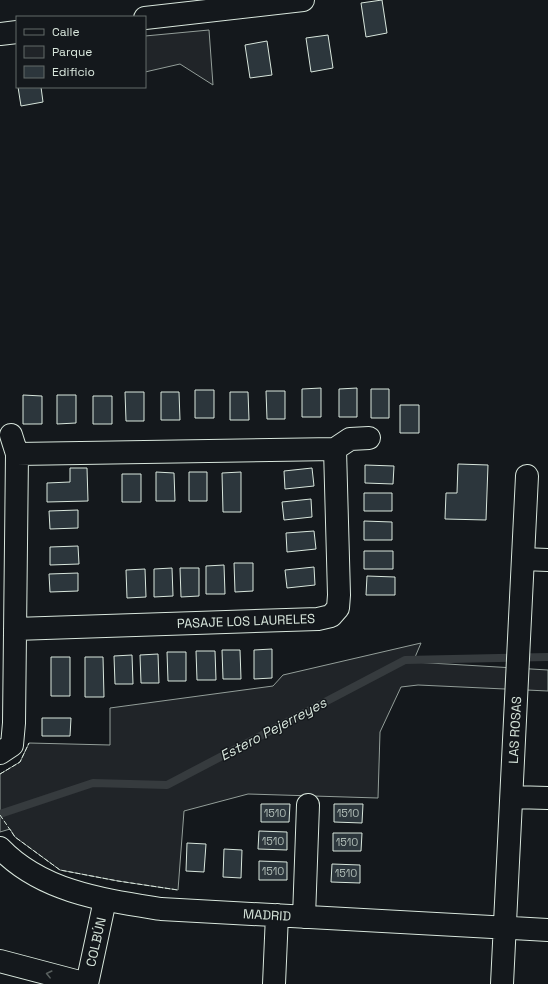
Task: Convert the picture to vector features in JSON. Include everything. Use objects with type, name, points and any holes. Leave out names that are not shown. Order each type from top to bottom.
[{"type":"street","points":[[146,18],[298,0]]},
{"type":"street","points":[[0,34],[16,32]]},
{"type":"street","points":[[0,753],[12,745],[14,723],[14,445],[335,449],[350,439],[369,438]]},
{"type":"street","name":"PASAJE LOS LAURELES","points":[[15,629],[318,619],[332,616],[338,608],[339,595],[335,449]]},
{"type":"street","name":"LAS ROSAS","points":[[502,984],[518,686],[527,476]]},
{"type":"street","points":[[523,559],[548,560]]},
{"type":"street","points":[[512,797],[548,798]]},
{"type":"street","points":[[304,917],[308,805]]},
{"type":"street","name":"MADRID","points":[[0,848],[14,863],[57,887],[105,900],[161,909],[548,930]]},
{"type":"street","name":"COLBÚN","points":[[87,984],[105,900]]},
{"type":"street","points":[[274,984],[277,915]]},
{"type":"street","points":[[0,961],[87,984]]},
{"type":"green space","points":[[209,30],[213,85],[180,64],[146,72],[146,36]]},
{"type":"green space","points":[[421,643],[413,662],[548,670],[548,691],[418,685],[401,687],[380,732],[378,798],[248,794],[184,811],[178,890],[60,870],[15,837],[10,829],[0,832],[0,774],[20,762],[29,743],[110,745],[110,708],[273,686],[283,675]]},
{"type":"building","points":[[382,0],[387,33],[366,37],[361,3]]},
{"type":"building","points":[[328,35],[333,68],[311,72],[306,38]]},
{"type":"building","points":[[267,41],[272,75],[250,78],[245,45]]},
{"type":"building","points":[[18,88],[41,88],[43,102],[21,106]]},
{"type":"building","points":[[321,388],[321,417],[302,417],[302,389]]},
{"type":"building","points":[[357,388],[357,417],[339,417],[339,389]]},
{"type":"building","points":[[371,389],[389,389],[389,418],[371,418]]},
{"type":"building","points":[[195,390],[214,390],[214,418],[195,418]]},
{"type":"building","points":[[266,391],[285,391],[285,419],[267,419]]},
{"type":"building","points":[[125,392],[144,392],[144,421],[126,421]]},
{"type":"building","points":[[161,392],[179,392],[180,420],[161,420]]},
{"type":"building","points":[[230,392],[248,392],[249,420],[230,420]]},
{"type":"building","points":[[23,395],[42,396],[42,424],[23,424]]},
{"type":"building","points":[[57,395],[76,395],[76,423],[57,424]]},
{"type":"building","points":[[93,396],[112,396],[112,424],[93,424]]},
{"type":"building","points":[[400,405],[419,405],[419,433],[400,433]]},
{"type":"building","points":[[458,464],[488,465],[486,520],[445,519],[446,493],[457,493]]},
{"type":"building","points":[[365,465],[394,466],[393,484],[365,483]]},
{"type":"building","points":[[70,468],[87,468],[88,501],[47,502],[47,483],[70,482]]},
{"type":"building","points":[[312,468],[314,486],[285,489],[284,471]]},
{"type":"building","points":[[156,472],[174,473],[175,501],[156,501]]},
{"type":"building","points":[[189,472],[207,472],[207,501],[189,501]]},
{"type":"building","points":[[241,472],[241,512],[223,512],[222,473]]},
{"type":"building","points":[[122,474],[141,474],[141,502],[122,502]]},
{"type":"building","points":[[364,493],[392,493],[392,511],[364,511]]},
{"type":"building","points":[[311,499],[312,517],[284,520],[282,502]]},
{"type":"building","points":[[78,510],[78,528],[50,529],[49,511]]},
{"type":"building","points":[[364,521],[392,522],[392,540],[364,540]]},
{"type":"building","points":[[314,531],[316,549],[287,552],[286,533]]},
{"type":"building","points":[[78,546],[79,564],[50,565],[50,547]]},
{"type":"building","points":[[364,551],[393,551],[393,569],[364,569]]},
{"type":"building","points":[[234,563],[253,563],[253,591],[235,592]]},
{"type":"building","points":[[224,565],[225,594],[206,594],[206,566]]},
{"type":"building","points":[[314,567],[315,585],[287,588],[285,570]]},
{"type":"building","points":[[172,568],[173,596],[154,597],[154,569]]},
{"type":"building","points":[[180,568],[199,568],[199,596],[181,597]]},
{"type":"building","points":[[145,569],[146,597],[127,598],[126,570]]},
{"type":"building","points":[[78,573],[78,591],[50,592],[49,574]]},
{"type":"building","points":[[367,576],[395,577],[395,595],[366,595]]},
{"type":"building","points":[[272,649],[272,678],[254,679],[254,650]]},
{"type":"building","points":[[222,650],[240,650],[241,679],[223,679]]},
{"type":"building","points":[[196,651],[215,651],[216,680],[197,680]]},
{"type":"building","points":[[167,652],[186,652],[186,681],[168,681]]},
{"type":"building","points":[[158,654],[159,683],[141,683],[140,655]]},
{"type":"building","points":[[132,655],[133,684],[115,684],[114,656]]},
{"type":"building","points":[[51,657],[70,657],[70,696],[51,696]]},
{"type":"building","points":[[85,657],[103,657],[104,697],[85,697]]},
{"type":"building","points":[[42,718],[71,718],[70,736],[42,736]]},
{"type":"building","points":[[261,804],[290,804],[289,822],[261,822]]},
{"type":"building","points":[[334,804],[363,804],[362,823],[334,822]]},
{"type":"building","points":[[259,831],[287,832],[287,850],[258,849]]},
{"type":"building","points":[[333,833],[362,833],[361,851],[333,851]]},
{"type":"building","points":[[187,843],[206,844],[204,872],[186,871]]},
{"type":"building","points":[[224,849],[242,850],[241,878],[223,877]]},
{"type":"building","points":[[259,861],[287,862],[287,880],[259,880]]},
{"type":"building","points":[[332,864],[360,865],[360,883],[331,882]]},
{"type":"waterway","name":"Estero Pejerreyes","points":[[0,814],[93,783],[167,785],[405,660],[548,657]]},
{"type":"fence","points":[[0,774],[20,762],[29,743]]},
{"type":"fence","points":[[0,815],[15,837],[60,870],[178,890]]}]
